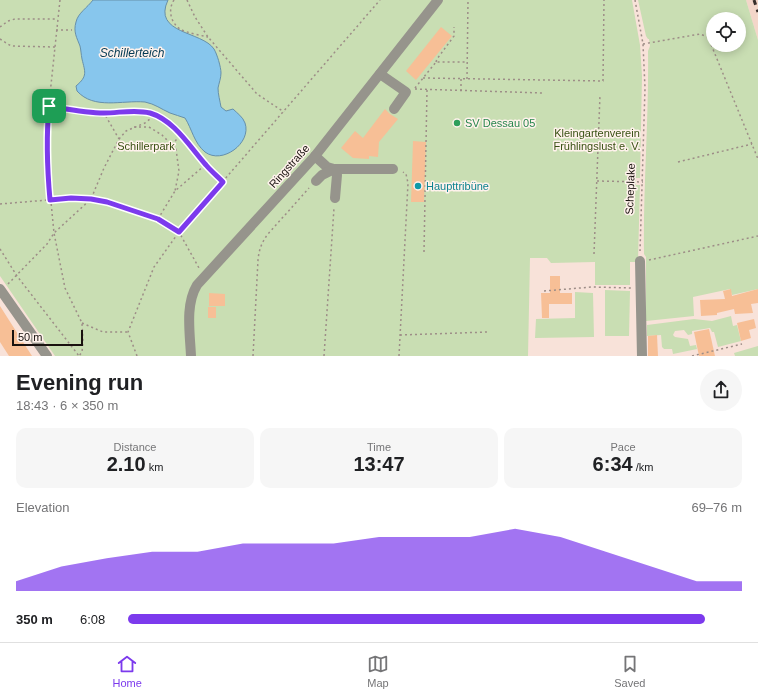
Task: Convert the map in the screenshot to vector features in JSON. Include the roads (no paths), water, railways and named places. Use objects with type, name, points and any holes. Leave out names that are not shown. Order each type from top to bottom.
[{"type":"street","name":"Ringstraße","points":[[191,356],[190,308],[193,291],[204,277],[315,156],[438,0]]},
{"type":"street","points":[[380,74],[410,91],[394,109]]},
{"type":"street","points":[[315,156],[327,167],[334,169],[393,169]]},
{"type":"street","points":[[316,181],[322,175],[334,169]]},
{"type":"street","points":[[334,169],[336,176],[335,198]]},
{"type":"street","points":[[640,261],[642,356]]},
{"type":"street","points":[[0,290],[48,356]]},
{"type":"water","name":"Schillerteich","points":[[93,0],[168,0],[165,11],[167,19],[172,26],[208,43],[215,51],[221,70],[218,88],[221,107],[226,111],[233,109],[245,123],[246,131],[244,138],[234,150],[219,156],[205,152],[198,144],[185,118],[170,113],[155,105],[145,102],[100,102],[84,97],[77,91],[76,86],[80,83],[85,71],[75,26],[81,13]]},
{"type":"railway","points":[[754,0],[758,12]]},
{"type":"place","name":"SV Dessau 05","points":[[457,123]]},
{"type":"place","name":"Haupttribüne","points":[[418,186]]},
{"type":"park label","name":"Kleingartenverein Frühlingslust e. V.","points":[[597,139]]},
{"type":"park label","name":"Schillerpark","points":[[146,146]]}]
